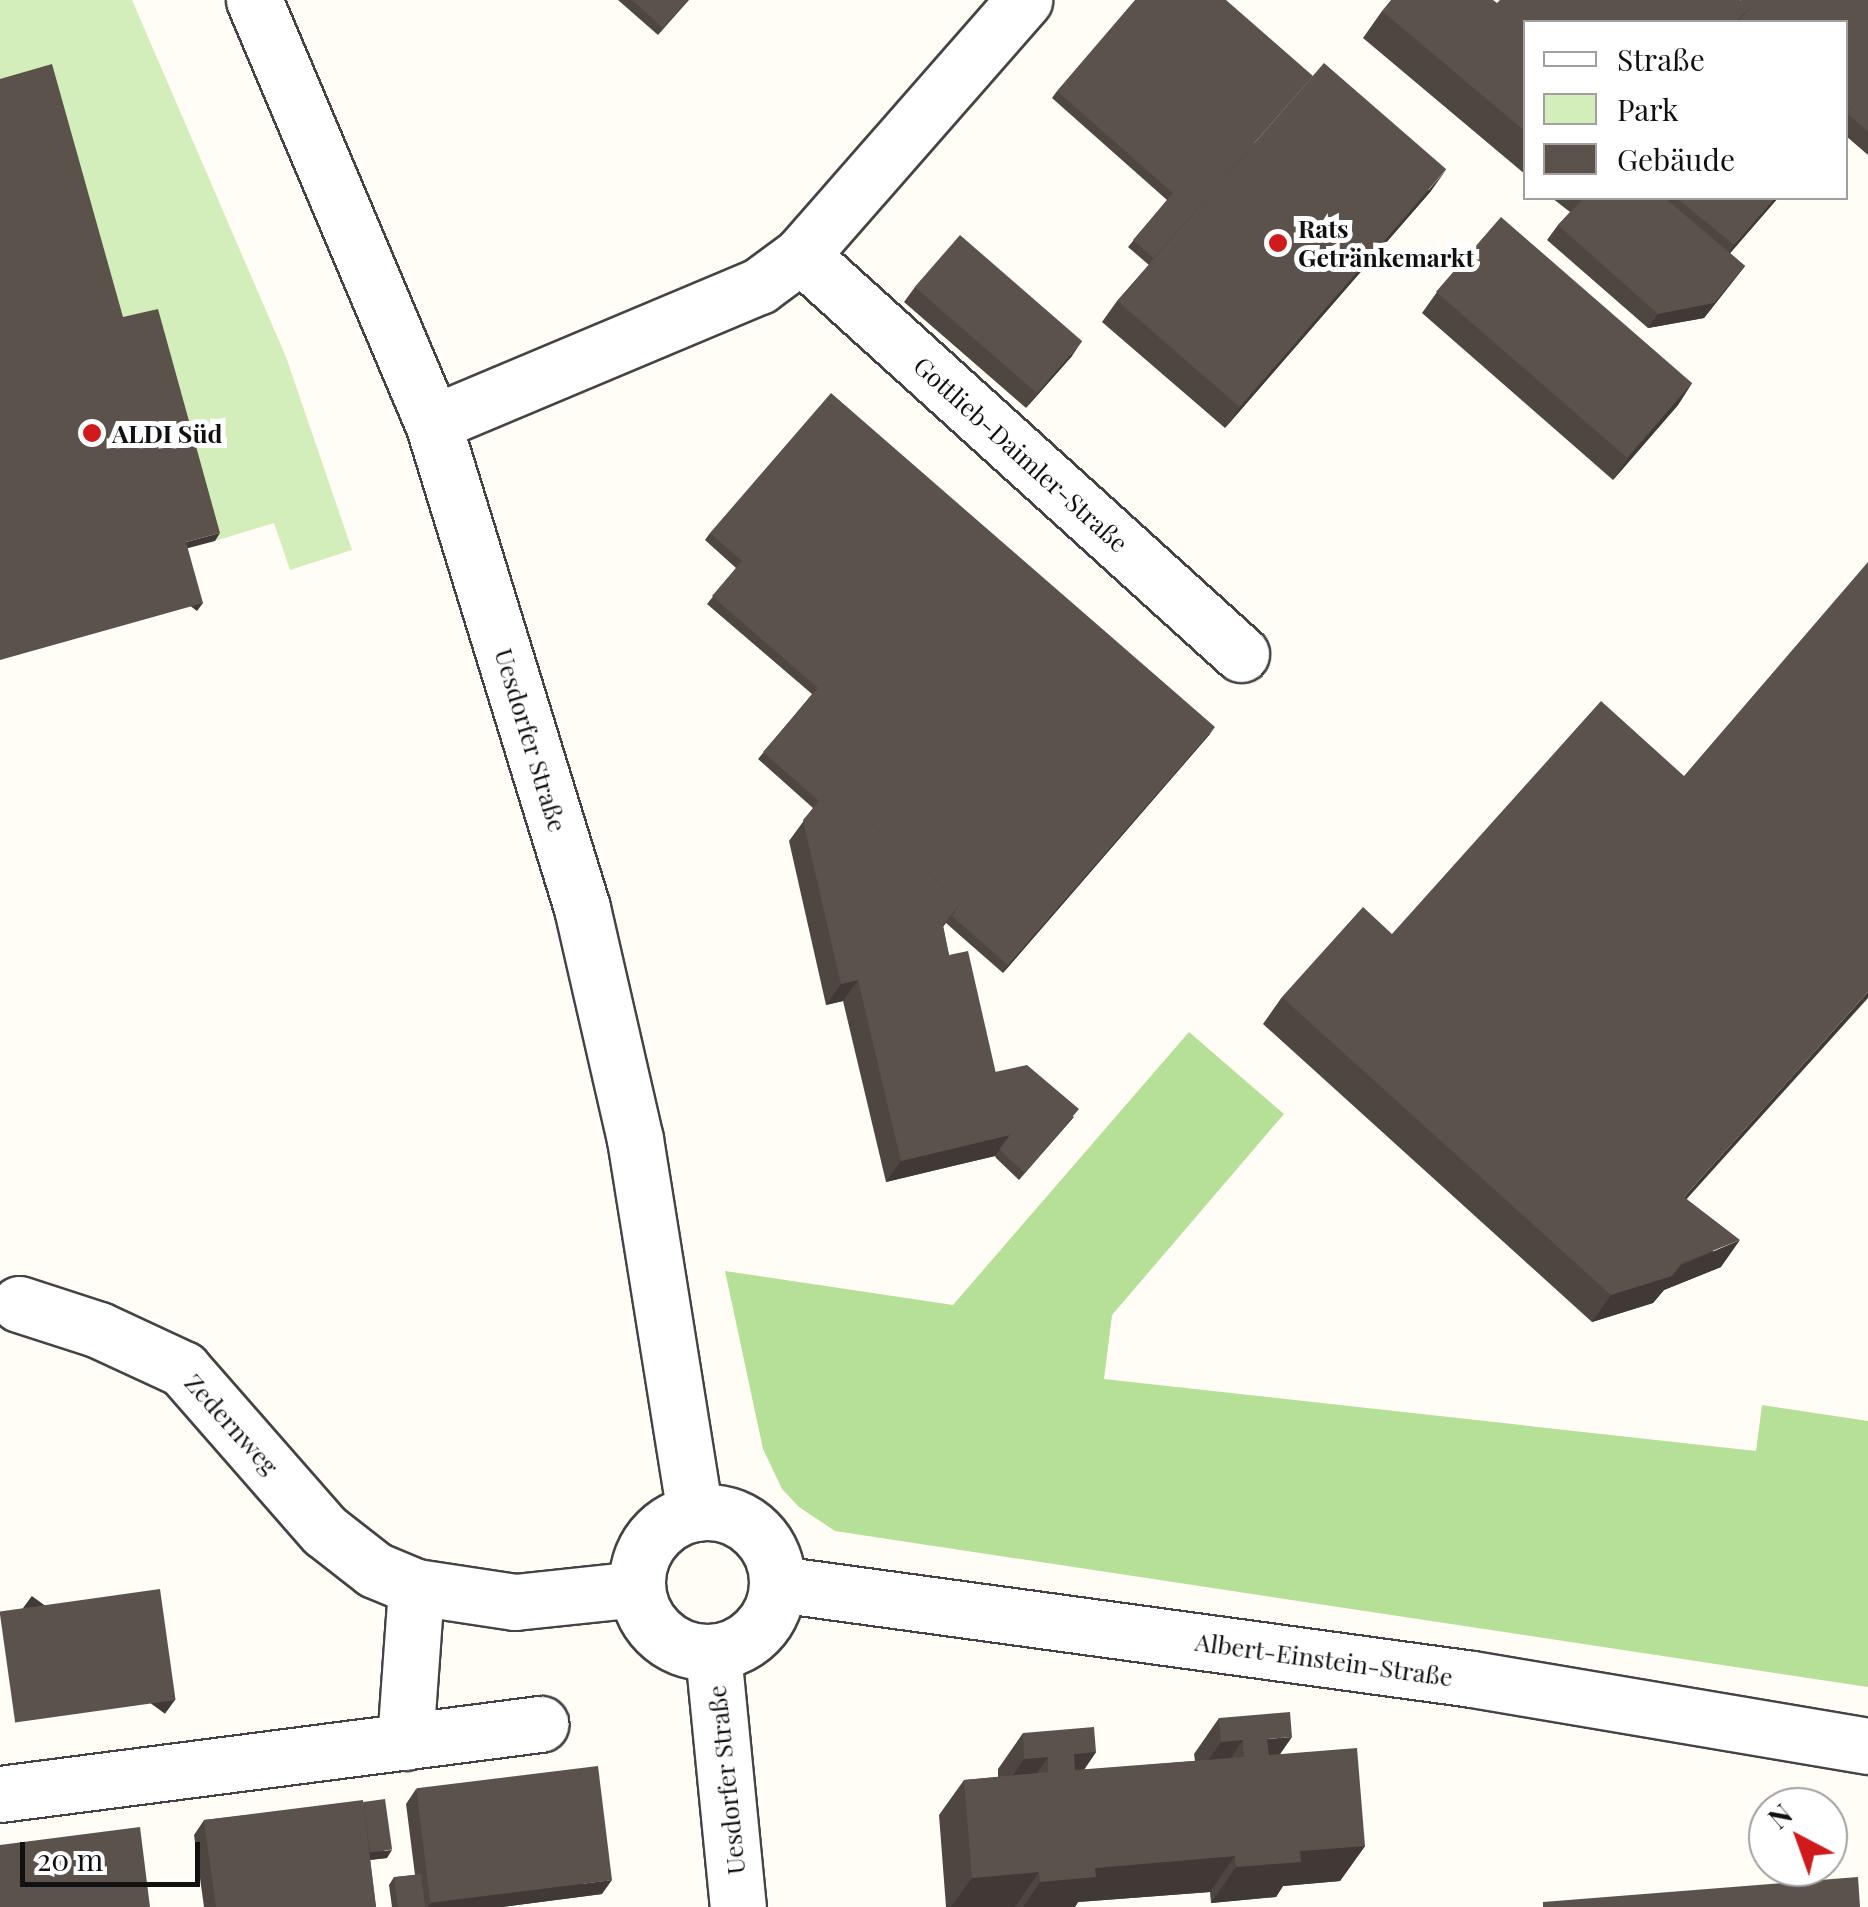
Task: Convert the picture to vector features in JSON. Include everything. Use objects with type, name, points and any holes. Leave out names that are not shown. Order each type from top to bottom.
[{"type":"street","name":"Uesdorfer Straße","points":[[254,0],[433,423],[582,908],[635,1139],[695,1512]]},
{"type":"street","points":[[433,423],[713,310],[801,254],[1024,0]]},
{"type":"street","name":"Gottlieb-Daimler-Straße","points":[[801,254],[1241,654]]},
{"type":"street","name":"Zedernweg","points":[[20,1304],[183,1368],[325,1531],[375,1570],[416,1586],[514,1602],[636,1589]]},
{"type":"street","points":[[695,1512],[720,1512],[762,1538],[778,1584],[774,1604],[751,1638],[713,1653],[695,1652],[661,1637],[636,1589],[651,1540],[695,1512]]},
{"type":"street","name":"Albert-Einstein-Straße","points":[[778,1584],[1472,1679],[1868,1746]]},
{"type":"street","points":[[405,1742],[416,1586]]},
{"type":"street","name":"Uesdorfer Straße","points":[[713,1653],[738,1907]]},
{"type":"street","points":[[0,1794],[540,1724]]},
{"type":"green space","points":[[0,0],[132,0],[286,357],[352,550],[290,570],[274,523],[215,541],[153,317],[118,325],[0,85]]},
{"type":"green space","points":[[1189,1032],[1284,1114],[1112,1315],[1104,1379],[1756,1451],[1762,1405],[1868,1421],[1868,1687],[835,1531],[799,1507],[782,1489],[763,1449],[725,1271],[953,1305]]},
{"type":"building","points":[[632,0],[687,0],[663,28]]},
{"type":"building","points":[[1135,0],[1226,0],[1313,76],[1154,258],[1133,240],[1173,193],[1057,91]]},
{"type":"building","points":[[1391,0],[1740,0],[1749,8],[1738,20],[1523,20],[1523,129],[1382,11]]},
{"type":"building","points":[[1740,0],[1868,0],[1868,132],[1848,114],[1852,108],[1848,104],[1848,20],[1752,20],[1745,14],[1749,8]]},
{"type":"building","name":"Rats Getränkemarkt","points":[[1324,63],[1446,169],[1240,407],[1117,301]]},
{"type":"building","name":"ALDI Süd","points":[[52,64],[123,317],[158,309],[220,533],[186,542],[203,603],[0,660],[0,79]]},
{"type":"building","points":[[1582,200],[1667,200],[1745,266],[1714,303],[1658,314],[1558,225]]},
{"type":"building","points":[[1679,200],[1773,200],[1734,245]]},
{"type":"building","points":[[1501,217],[1692,383],[1627,458],[1436,292]]},
{"type":"building","points":[[960,235],[1082,341],[1037,393],[915,287]]},
{"type":"building","points":[[831,393],[1215,727],[1008,965],[952,916],[961,902],[830,788],[819,801],[763,752],[818,688],[712,596],[742,561],[710,533]]},
{"type":"building","points":[[1868,562],[1868,992],[1684,1197],[1740,1240],[1682,1263],[1672,1276],[1611,1295],[1282,997],[1363,907],[1392,934],[1601,701],[1684,776]]},
{"type":"building","points":[[830,788],[961,902],[943,925],[949,955],[968,951],[1010,1135],[901,1161],[858,980],[841,984],[803,820]]},
{"type":"building","points":[[1027,1065],[1079,1109],[1025,1173],[1000,1148],[1010,1135],[995,1072]]},
{"type":"building","points":[[160,1589],[176,1700],[15,1722],[0,1611]]},
{"type":"building","points":[[1290,1712],[1292,1737],[1267,1739],[1269,1755],[1357,1748],[1365,1846],[1300,1851],[1301,1862],[1236,1867],[1235,1856],[1095,1868],[1096,1877],[1040,1882],[1039,1872],[972,1878],[964,1780],[1048,1772],[1048,1757],[1024,1759],[1023,1733],[1094,1727],[1096,1752],[1074,1754],[1075,1770],[1244,1757],[1243,1740],[1221,1742],[1219,1718]]},
{"type":"building","points":[[598,1766],[612,1880],[430,1902],[416,1788]]},
{"type":"building","points":[[385,1799],[392,1850],[370,1853],[363,1802]]},
{"type":"building","points":[[363,1800],[376,1907],[216,1907],[204,1820]]},
{"type":"building","points":[[140,1827],[150,1907],[0,1907],[0,1845]]},
{"type":"building","points":[[421,1874],[425,1907],[398,1907],[394,1877]]},
{"type":"building","points":[[1858,1877],[1860,1907],[1543,1907],[1543,1902],[1748,1886],[1848,1887],[1848,1878]]},
{"type":"place","name":"Rats Getränkemarkt","points":[[1278,243]]},
{"type":"place","name":"ALDI Süd","points":[[92,433]]}]
